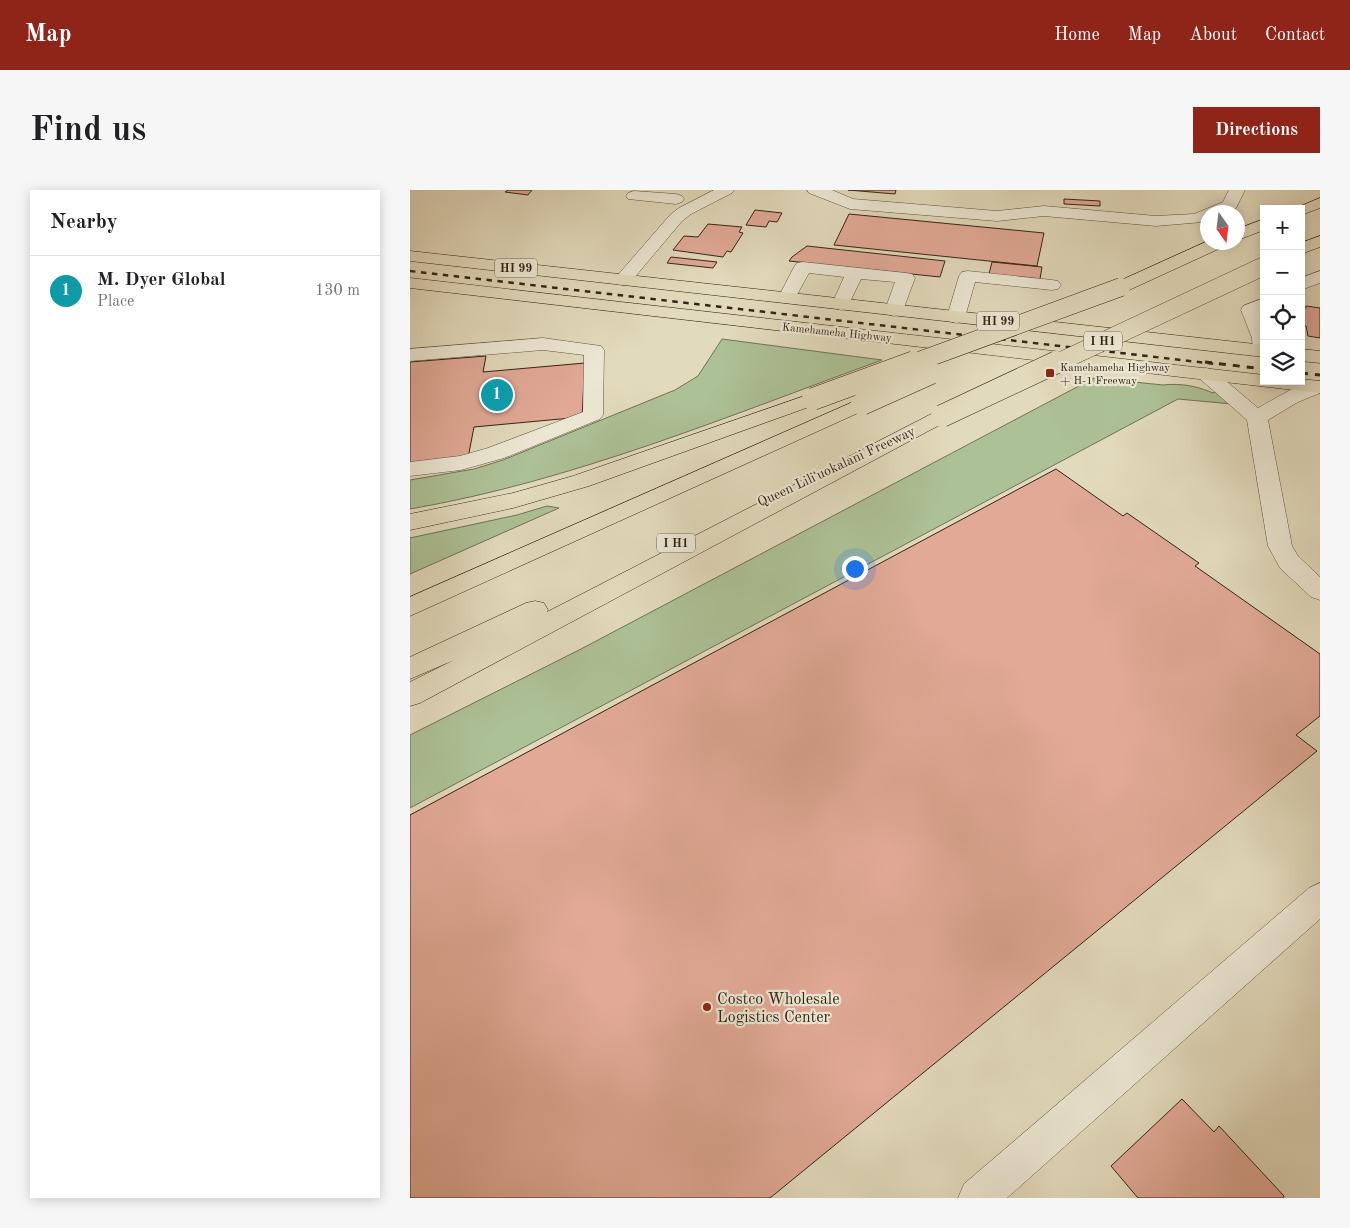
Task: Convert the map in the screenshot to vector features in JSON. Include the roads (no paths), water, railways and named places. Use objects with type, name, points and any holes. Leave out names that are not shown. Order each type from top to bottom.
[{"type":"main road","points":[[1305,209],[1320,203]]},
{"type":"main road","points":[[1245,232],[1260,226]]},
{"type":"main road","points":[[1305,247],[1320,241]]},
{"type":"main road","points":[[410,608],[1202,250]]},
{"type":"main road","name":"HI 99","points":[[410,256],[1260,351]]},
{"type":"main road","name":"Queen Liliʻuokalani Freeway","points":[[410,669],[942,416],[1260,268]]},
{"type":"main road","points":[[535,298],[622,280],[671,314]]},
{"type":"main road","name":"Kamehameha Highway","points":[[410,283],[1260,381]]},
{"type":"main road","points":[[410,522],[501,504],[600,474],[1121,287]]},
{"type":"main road","points":[[1305,355],[1320,357]]},
{"type":"main road","points":[[1302,385],[1319,387]]},
{"type":"main road","points":[[410,695],[942,416]]},
{"type":"lane","points":[[626,212],[635,193],[679,200],[726,190]]},
{"type":"lane","points":[[815,190],[850,204],[997,216],[1044,211],[1156,221],[1200,218]]},
{"type":"lane","points":[[1230,205],[1237,190]]},
{"type":"lane","points":[[622,280],[669,225],[679,200]]},
{"type":"lane","points":[[787,298],[803,267],[906,278],[894,310]]},
{"type":"lane","points":[[841,304],[855,272]]},
{"type":"lane","points":[[956,317],[968,276],[1052,285]]},
{"type":"lane","points":[[1305,283],[1320,276]]},
{"type":"lane","points":[[1260,306],[1250,310],[1260,333]]},
{"type":"lane","points":[[410,355],[543,344],[594,350],[593,415],[487,456],[461,464],[410,469]]},
{"type":"lane","points":[[1206,374],[1257,418],[1280,546],[1289,562],[1320,591]]},
{"type":"lane","points":[[1257,418],[1291,398],[1319,387]]},
{"type":"lane","points":[[978,1198],[1320,898]]},
{"type":"railway","points":[[410,271],[1216,364]]},
{"type":"railway","points":[[1205,362],[1260,369]]},
{"type":"railway","points":[[1305,373],[1320,375]]},
{"type":"place","name":"Kamehameha Highway + H-1 Freeway","points":[[1050,373]]},
{"type":"place","name":"M. Dyer Global","points":[[497,395]]},
{"type":"place","name":"Costco Wholesale Logistics Center","points":[[707,1007]]}]
